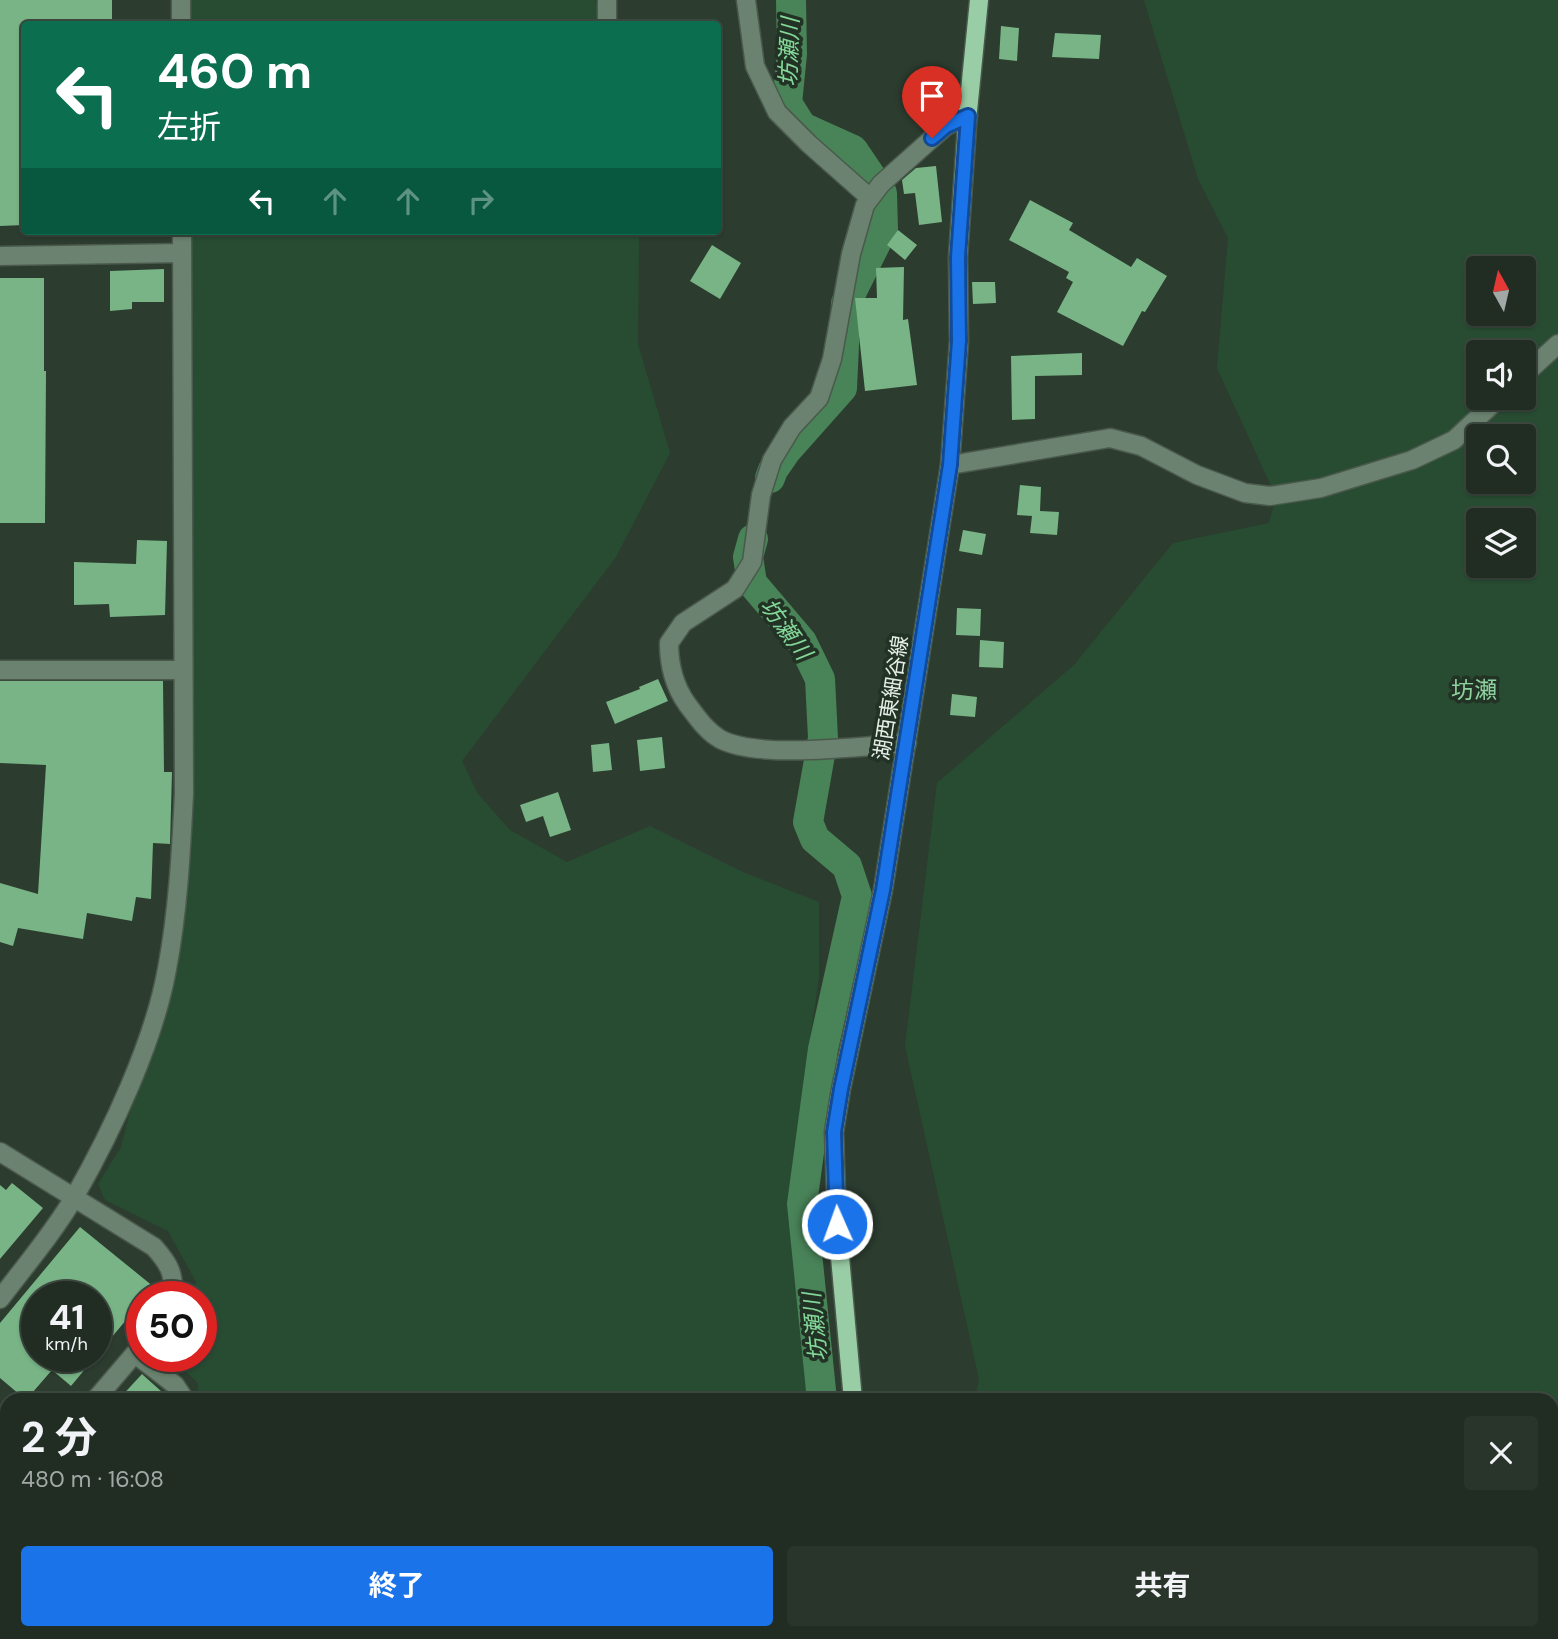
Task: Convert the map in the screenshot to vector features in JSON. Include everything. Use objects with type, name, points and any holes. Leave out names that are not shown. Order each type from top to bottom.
[{"type":"main road","name":"湖西東細谷線","points":[[852,1393],[837,1224],[834,1132],[883,890],[950,465],[959,341],[958,257],[979,0]]},
{"type":"street","points":[[181,0],[181,21]]},
{"type":"street","points":[[607,0],[607,21]]},
{"type":"street","points":[[746,0],[755,66],[777,112],[870,198]]},
{"type":"street","points":[[907,743],[809,750],[763,749],[732,744],[718,738],[701,724],[682,696],[669,655],[669,643],[683,624],[736,589],[752,562],[761,495],[772,460],[792,426],[819,398],[832,359],[851,254],[865,205],[881,184],[946,126],[968,116]]},
{"type":"street","points":[[0,1299],[74,1197],[116,1116],[151,1028],[167,971],[180,887],[184,794],[182,235]]},
{"type":"street","points":[[0,256],[182,253]]},
{"type":"street","points":[[1536,364],[1558,344]]},
{"type":"street","points":[[950,465],[1110,438],[1142,446],[1197,475],[1245,493],[1270,496],[1321,488],[1412,460],[1454,440],[1486,410]]},
{"type":"street","points":[[0,670],[183,670]]},
{"type":"street","points":[[0,1152],[154,1247],[165,1259],[174,1281]]},
{"type":"street","points":[[101,1393],[126,1364]]},
{"type":"street","points":[[161,1372],[180,1393]]},
{"type":"green space","points":[[186,0],[595,0],[605,21],[185,21]]},
{"type":"green space","points":[[1144,0],[1558,0],[1558,1393],[976,1393],[979,1379],[905,1046],[937,783],[1074,665],[1173,543],[1269,523],[1276,497],[1217,368],[1228,238],[1198,179]]},
{"type":"green space","points":[[182,235],[639,235],[638,344],[670,453],[616,557],[462,761],[478,794],[510,830],[567,862],[650,826],[743,872],[819,902],[819,977],[787,1203],[789,1222],[802,1268],[808,1393],[198,1393],[198,1383],[187,1372],[217,1372],[217,1281],[195,1281],[168,1231],[105,1200],[98,1184],[121,1147],[155,1014],[176,908]]},
{"type":"building","points":[[0,0],[112,0],[112,21],[21,21],[21,225],[0,226]]},
{"type":"building","points":[[1001,26],[1019,28],[1017,61],[999,59]]},
{"type":"building","points":[[1055,33],[1101,35],[1099,59],[1052,57]]},
{"type":"building","points":[[936,166],[942,222],[919,225],[915,193],[904,194],[902,180],[916,168]]},
{"type":"building","points":[[1030,200],[1073,223],[1069,230],[1131,267],[1137,258],[1167,276],[1145,312],[1142,311],[1123,346],[1057,312],[1073,282],[1066,278],[1069,272],[1009,240]]},
{"type":"building","points":[[898,230],[917,245],[905,260],[887,245]]},
{"type":"building","points":[[712,245],[741,263],[720,299],[690,281]]},
{"type":"building","points":[[904,267],[903,320],[908,319],[917,385],[865,391],[855,298],[877,298],[876,268]]},
{"type":"building","points":[[164,269],[164,302],[132,302],[132,309],[110,311],[110,271]]},
{"type":"building","points":[[0,278],[44,278],[45,523],[0,523]]},
{"type":"building","points":[[972,282],[995,282],[996,303],[973,304]]},
{"type":"building","points":[[1082,353],[1082,375],[1035,376],[1035,419],[1012,420],[1011,356]]},
{"type":"building","points":[[1020,485],[1041,487],[1040,511],[1059,512],[1057,535],[1030,533],[1032,516],[1017,515]]},
{"type":"building","points":[[963,530],[986,534],[982,555],[959,551]]},
{"type":"building","points":[[137,540],[167,541],[165,615],[110,617],[109,604],[74,605],[74,562],[136,564]]},
{"type":"building","points":[[957,608],[981,609],[980,636],[956,635]]},
{"type":"building","points":[[980,640],[1004,642],[1003,668],[979,667]]},
{"type":"building","points":[[658,679],[668,701],[615,724],[606,702]]},
{"type":"building","points":[[0,681],[163,681],[164,772],[172,772],[170,844],[153,843],[151,899],[136,897],[132,921],[87,913],[83,939],[18,928],[13,946],[0,942],[0,883],[38,894],[46,765],[0,763]]},
{"type":"building","points":[[952,694],[977,697],[975,717],[950,715]]},
{"type":"building","points":[[662,737],[665,768],[640,771],[637,740]]},
{"type":"building","points":[[609,743],[612,770],[593,772],[591,745]]},
{"type":"building","points":[[558,792],[571,830],[550,837],[543,816],[526,822],[520,805]]},
{"type":"building","points":[[12,1183],[43,1208],[0,1259],[0,1185],[6,1190]]},
{"type":"building","points":[[80,1227],[147,1281],[126,1281],[126,1320],[112,1337],[112,1281],[35,1281]]},
{"type":"building","points":[[21,1298],[21,1372],[50,1372],[32,1393],[18,1393],[0,1378],[0,1323]]},
{"type":"building","points":[[54,1372],[83,1372],[71,1386]]},
{"type":"building","points":[[142,1374],[163,1393],[124,1393]]},
{"type":"waterway","name":"坊瀬川","points":[[770,478],[786,451],[842,388],[846,303],[883,229],[882,193],[853,150],[802,127],[787,103],[792,54],[791,0]]},
{"type":"waterway","name":"坊瀬川","points":[[753,539],[748,557],[752,583],[802,642],[820,679],[823,738],[808,822],[815,839],[847,866],[857,896],[823,1049],[802,1204],[821,1393]]},
{"type":"district","name":"坊瀬","points":[[1474,690]]},
{"type":"route","points":[[837,1224],[834,1132],[883,890],[950,465],[959,341],[958,257],[968,116],[946,126],[932,138]]}]
